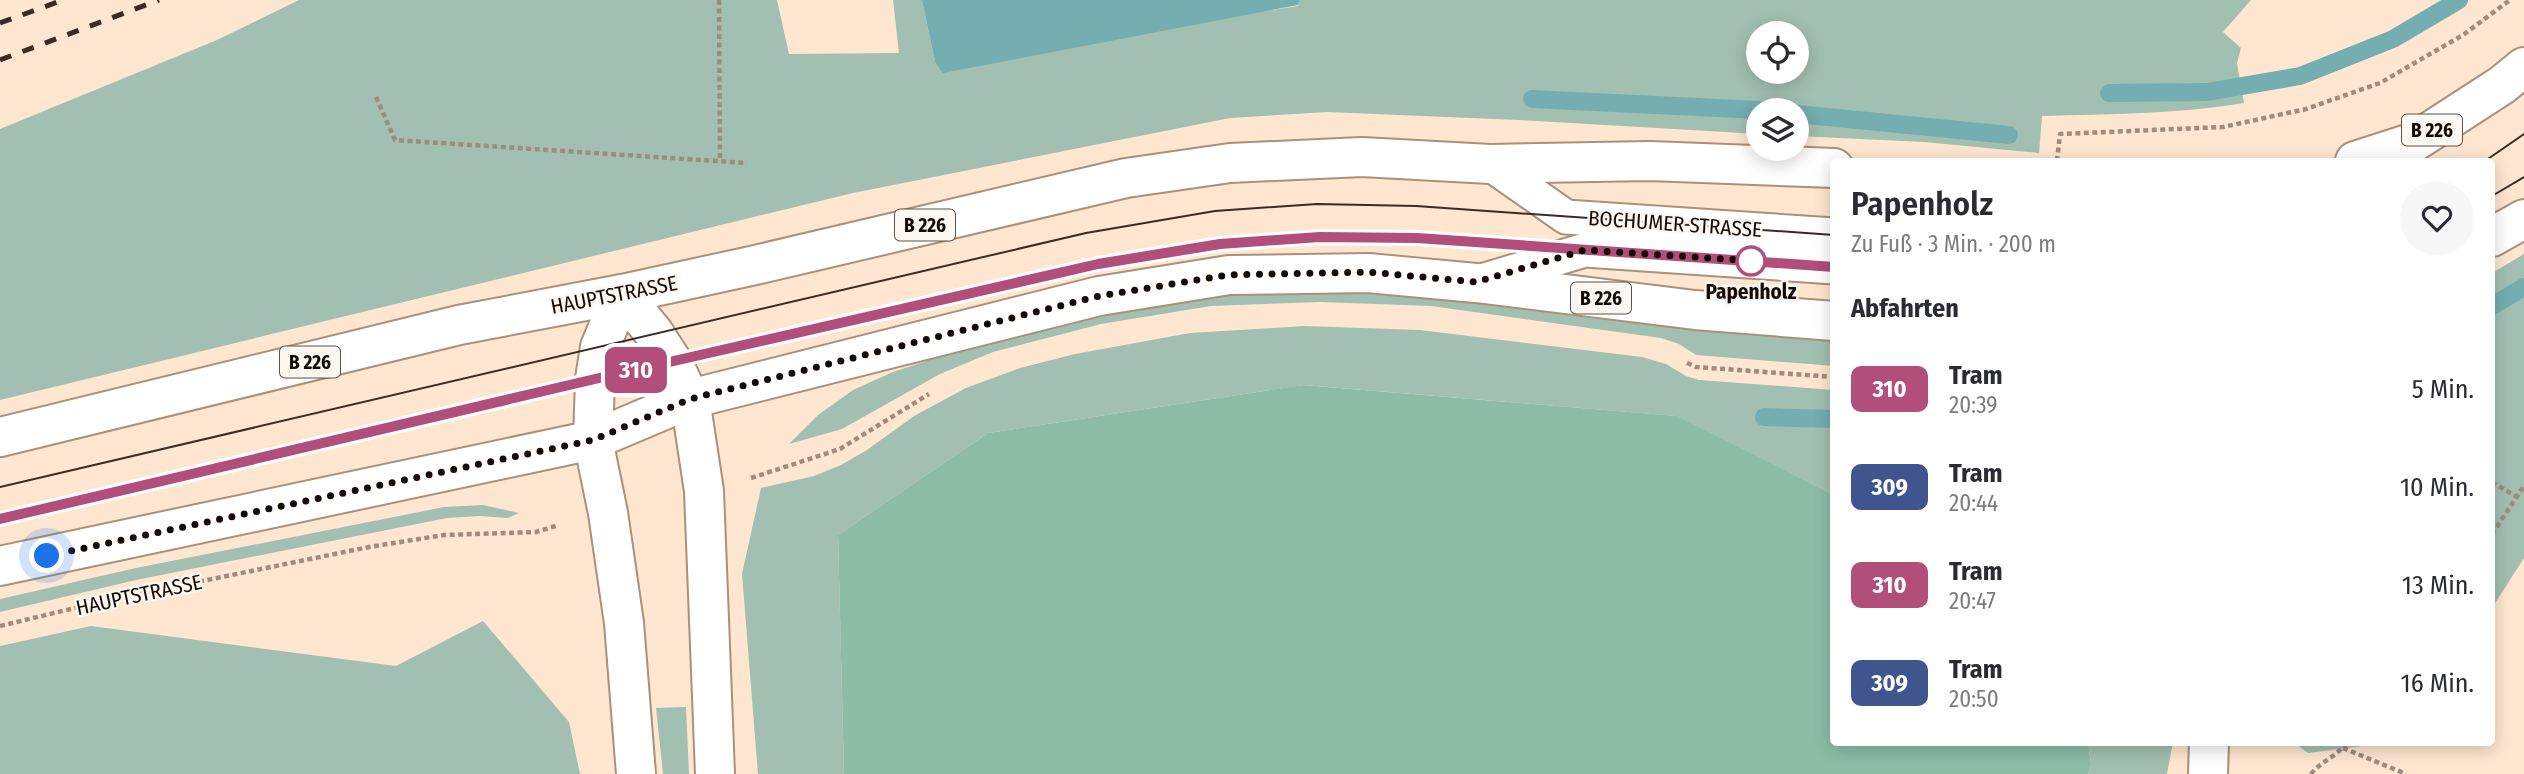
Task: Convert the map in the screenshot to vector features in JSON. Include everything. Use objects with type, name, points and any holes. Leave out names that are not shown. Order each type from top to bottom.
[{"type":"main road","name":"B 226","points":[[2364,158],[2414,142],[2502,85],[2524,67]]},
{"type":"main road","name":"HAUPTSTRASSE","points":[[0,437],[459,325],[622,294],[1126,178],[1230,163],[1362,157],[1490,164]]},
{"type":"main road","name":"B 226","points":[[1490,164],[1650,161],[1830,168]]},
{"type":"main road","points":[[2495,235],[2524,219]]},
{"type":"main road","name":"BOCHUMER STRASSE","points":[[690,399],[1099,296],[1228,275],[1368,272],[1476,282],[1695,310],[1830,321]]},
{"type":"main road","points":[[636,774],[624,624],[608,513],[593,440],[595,379],[600,347],[622,294],[654,333],[672,361],[690,399],[704,491],[715,774]]},
{"type":"main road","name":"B 226","points":[[0,566],[593,440],[690,399]]},
{"type":"main road","points":[[2208,774],[2209,746]]},
{"type":"lane","name":"BOCHUMER STRASSE","points":[[1490,164],[1566,217],[1830,235]]},
{"type":"lane","name":"BOCHUMER STRASSE","points":[[1476,282],[1585,250],[1830,267]]},
{"type":"path","points":[[719,0],[719,161]]},
{"type":"path","points":[[2057,158],[2060,134],[2223,127],[2306,109],[2380,83],[2463,36],[2510,0]]},
{"type":"path","points":[[376,97],[395,140],[747,163]]},
{"type":"path","points":[[704,491],[774,472],[840,449],[939,389]]},
{"type":"path","points":[[2495,484],[2517,497]]},
{"type":"path","points":[[2495,530],[2524,486]]},
{"type":"path","name":"HAUPTSTRASSE","points":[[0,626],[104,601],[369,547],[444,535],[536,532],[608,513]]},
{"type":"path","points":[[2311,774],[2318,765],[2343,748],[2406,774]]},
{"type":"green space","points":[[299,0],[777,0],[789,54],[899,53],[893,0],[922,0],[935,62],[1298,6],[1300,0],[2251,0],[2223,32],[2241,48],[2237,63],[2244,103],[2169,111],[2042,116],[2039,153],[1924,142],[1809,137],[1809,98],[1746,98],[1746,133],[1327,112],[1230,118],[853,193],[0,400],[0,129],[217,40]]},
{"type":"green space","points":[[2524,254],[2524,558],[2495,603],[2495,271]]},
{"type":"green space","points":[[1311,290],[1407,294],[1598,319],[1830,338],[1830,366],[1696,355],[1679,344],[1661,338],[1431,306],[1320,302],[1211,306],[1101,324],[993,352],[940,374],[842,429],[789,444],[818,415],[853,390],[893,372],[935,358],[1120,309],[1215,296]]},
{"type":"green space","points":[[1305,326],[1420,330],[1642,357],[1666,364],[1699,380],[1830,390],[1830,493],[1676,416],[1304,385],[988,433],[838,535],[844,774],[758,774],[742,574],[761,488],[814,476],[841,465],[914,416],[966,388],[1020,368],[1075,354],[1190,333]]},
{"type":"green space","points":[[1303,385],[1677,416],[1830,493],[1830,746],[2089,746],[2091,764],[2088,774],[844,774],[838,535],[988,433]]},
{"type":"green space","points":[[483,505],[519,513],[508,518],[447,518],[136,580],[0,612],[0,599],[136,568],[444,507]]},
{"type":"green space","points":[[483,621],[569,722],[580,774],[0,774],[0,646],[91,626],[396,666]]},
{"type":"green space","points":[[686,707],[689,774],[663,774],[656,708]]},
{"type":"green space","points":[[2089,746],[2172,746],[2167,774],[2088,774],[2091,764]]},
{"type":"green space","points":[[2298,746],[2362,746],[2308,753]]},
{"type":"water","points":[[922,0],[1300,0],[1298,5],[943,73],[935,62]]},
{"type":"waterway","points":[[2109,93],[2207,92],[2300,76],[2393,39],[2459,0]]},
{"type":"waterway","points":[[1532,99],[1746,109]]},
{"type":"waterway","points":[[1809,115],[2009,135]]},
{"type":"waterway","points":[[2495,304],[2524,287]]},
{"type":"waterway","points":[[1764,417],[1830,419]]},
{"type":"tram line","points":[[2489,158],[2524,134]]},
{"type":"tram line","points":[[2495,194],[2524,177]]},
{"type":"tram line","points":[[0,487],[1086,233],[1215,211],[1317,204],[1416,206],[1830,235]]},
{"type":"tram line","points":[[0,519],[1098,264],[1220,244],[1320,237],[1488,242],[1830,267]]},
{"type":"tram line","name":"310","points":[[0,519],[1098,264],[1220,244],[1320,237],[1417,238],[1830,267]]},
{"type":"railway","points":[[0,23],[63,0]]},
{"type":"railway","points":[[0,60],[159,0]]},
{"type":"place","name":"Papenholz","points":[[1751,261]]},
{"type":"route","points":[[47,556],[593,440],[690,399],[1099,296],[1228,275],[1368,272],[1476,282],[1585,250],[1755,261],[1751,261]]}]
